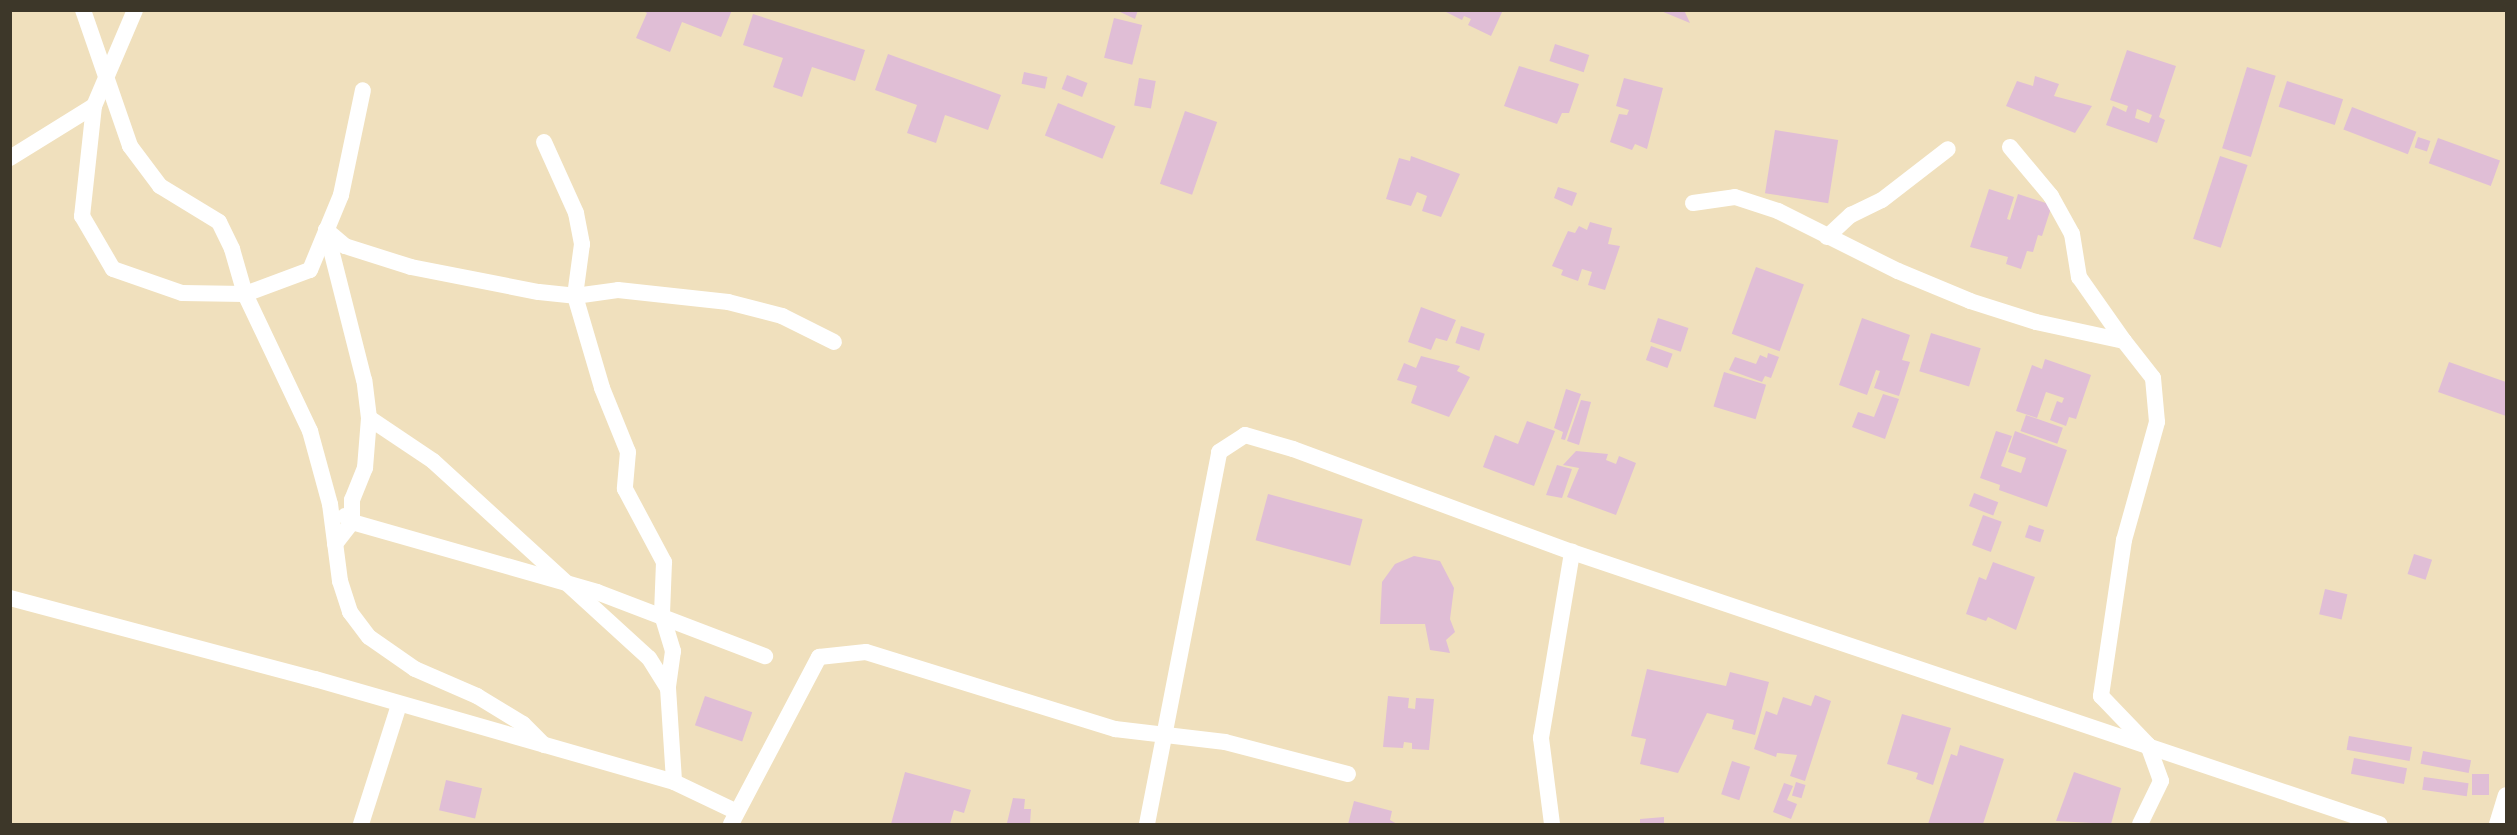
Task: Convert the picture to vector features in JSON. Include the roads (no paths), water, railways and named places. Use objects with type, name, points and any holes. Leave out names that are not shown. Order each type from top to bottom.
[{"type":"street","points":[[83,10],[108,75],[130,146],[160,186],[219,222],[245,294],[310,431],[330,504],[340,581],[350,612],[369,637],[415,669],[477,696],[523,724],[544,745]]},
{"type":"street","points":[[135,10],[94,106],[82,216],[113,269],[182,293],[245,294],[310,270],[341,195],[363,90]]},
{"type":"street","points":[[10,158],[94,106]]},
{"type":"street","points":[[544,142],[576,213],[582,244],[575,296],[602,388],[628,452],[625,489],[664,562],[662,615],[673,651],[669,688],[674,782]]},
{"type":"street","points":[[2010,147],[2051,196],[2072,234],[2079,277],[2153,378],[2157,423],[2124,540],[2101,696],[2148,745],[2161,781],[2140,825]]},
{"type":"street","points":[[1827,237],[1851,215],[1882,200],[1948,149]]},
{"type":"street","points":[[1693,204],[1735,197],[1778,211],[1827,237],[1970,301],[2036,322],[2124,341]]},
{"type":"street","points":[[326,230],[345,246],[411,267],[487,284],[575,296],[618,290],[728,302],[782,316],[834,342]]},
{"type":"street","points":[[326,230],[364,380],[369,418],[365,468],[352,500],[352,522],[335,544]]},
{"type":"street","points":[[369,418],[433,461],[561,582],[649,658],[669,688]]},
{"type":"street","points":[[1147,825],[1219,452],[1245,435],[1293,449],[1572,552],[2379,825]]},
{"type":"street","points":[[330,504],[352,522],[561,582],[662,615],[765,656]]},
{"type":"street","points":[[1551,825],[1541,738],[1572,552]]},
{"type":"street","points":[[10,598],[674,782],[733,818],[819,657],[866,652],[1115,729],[1166,732],[1225,742],[1348,774]]},
{"type":"street","points":[[361,825],[399,705]]},
{"type":"street","points":[[2497,825],[2506,795]]}]
